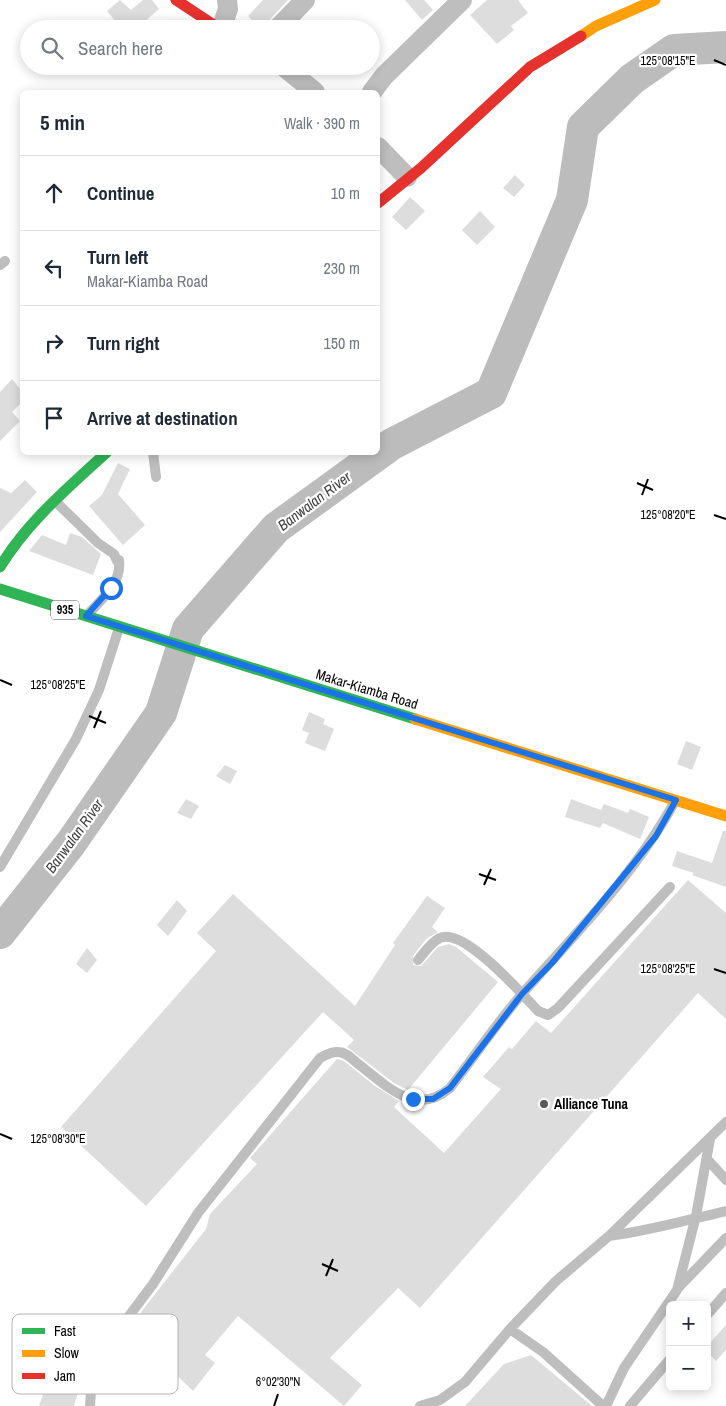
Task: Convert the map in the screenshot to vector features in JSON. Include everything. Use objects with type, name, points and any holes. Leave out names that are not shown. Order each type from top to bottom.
[{"type":"main road","points":[[176,0],[206,20]]},
{"type":"main road","points":[[380,201],[421,168],[530,67],[596,26],[655,0]]},
{"type":"main road","points":[[0,567],[16,541],[104,455]]},
{"type":"main road","name":"Makar-Kiamba Road","points":[[0,589],[726,816]]},
{"type":"street","points":[[224,20],[227,0]]},
{"type":"street","points":[[286,20],[305,0]]},
{"type":"street","points":[[374,90],[384,76],[462,0]]},
{"type":"street","points":[[294,75],[313,90]]},
{"type":"street","points":[[380,148],[408,177]]},
{"type":"lane","points":[[153,455],[156,477]]},
{"type":"lane","points":[[55,501],[98,543],[114,554],[117,561],[119,560],[119,575],[111,588],[86,616]]},
{"type":"lane","points":[[0,867],[76,739],[99,690],[119,627]]},
{"type":"lane","points":[[130,1314],[157,1278],[198,1213],[320,1058],[329,1053],[345,1053],[398,1095],[413,1099],[433,1099],[450,1088],[522,994],[552,963],[656,836],[676,800]]},
{"type":"lane","points":[[418,960],[438,938],[453,937],[481,955],[542,1014],[551,1014],[670,887]]},
{"type":"lane","points":[[420,1406],[440,1400],[459,1388],[510,1329],[556,1281],[609,1236],[726,1122]]},
{"type":"lane","points":[[677,1290],[696,1216],[710,1138]]},
{"type":"lane","points":[[707,1159],[726,1180]]},
{"type":"lane","points":[[609,1236],[644,1232],[696,1216],[726,1211]]},
{"type":"lane","points":[[510,1329],[543,1352],[605,1406],[624,1368],[677,1290],[726,1238]]},
{"type":"lane","points":[[711,1310],[726,1293]]},
{"type":"lane","points":[[630,1406],[666,1364]]},
{"type":"building","points":[[120,0],[131,10],[143,0],[152,0],[159,9],[146,20],[114,20],[107,11]]},
{"type":"building","points":[[263,0],[288,0],[269,20],[252,20],[248,16]]},
{"type":"building","points":[[405,0],[424,0],[433,10],[422,20]]},
{"type":"building","points":[[487,0],[518,0],[528,13],[511,26],[514,30],[497,44],[470,15]]},
{"type":"building","points":[[515,175],[525,185],[514,197],[503,188]]},
{"type":"building","points":[[410,197],[425,211],[406,230],[392,217]]},
{"type":"building","points":[[480,211],[495,227],[477,245],[462,230]]},
{"type":"building","points":[[12,379],[20,389],[20,404],[12,412],[20,421],[0,441],[0,392]]},
{"type":"building","points":[[118,463],[130,469],[118,494],[145,525],[123,545],[89,506],[102,495]]},
{"type":"building","points":[[25,480],[37,492],[0,532],[0,488],[11,493]]},
{"type":"building","points":[[70,533],[82,537],[101,554],[93,575],[29,551],[42,535],[66,545]]},
{"type":"building","points":[[309,712],[325,719],[323,724],[334,729],[325,751],[305,743],[309,733],[302,730]]},
{"type":"building","points":[[686,741],[701,747],[692,770],[677,764]]},
{"type":"building","points":[[225,765],[237,771],[230,784],[216,776]]},
{"type":"building","points":[[186,799],[199,806],[191,819],[177,813]]},
{"type":"building","points":[[571,799],[601,810],[604,804],[628,813],[630,809],[649,817],[640,839],[603,823],[600,828],[565,817]]},
{"type":"building","points":[[723,831],[726,831],[726,887],[672,866],[677,851],[712,863]]},
{"type":"building","name":"Alliance Tuna","points":[[688,880],[726,913],[726,1019],[698,993],[420,1308],[398,1288],[330,1358],[362,1385],[344,1406],[238,1316],[205,1355],[215,1363],[193,1391],[178,1377],[178,1314],[141,1314],[141,1312],[206,1229],[210,1214],[257,1164],[250,1158],[337,1059],[344,1061],[375,1086],[399,1101],[394,1107],[444,1153],[501,1089],[483,1077],[509,1047],[512,1049],[536,1021],[551,1033]]},
{"type":"building","points":[[233,894],[355,1006],[395,945],[393,943],[427,896],[445,908],[432,927],[438,932],[426,939],[413,956],[413,965],[421,966],[438,947],[449,944],[456,947],[498,982],[408,1090],[394,1083],[347,1047],[354,1040],[323,1012],[146,1206],[61,1127],[216,951],[197,933]]},
{"type":"building","points":[[177,900],[187,911],[168,936],[157,925]]},
{"type":"building","points":[[87,948],[97,960],[87,973],[76,964]]},
{"type":"building","points":[[726,1325],[726,1350],[716,1361],[711,1356],[711,1342]]},
{"type":"building","points":[[531,1355],[592,1406],[465,1406],[504,1364]]},
{"type":"building","points":[[43,1394],[78,1394],[74,1406],[39,1406]]},
{"type":"waterway","name":"Banwalan River","points":[[380,453],[392,444],[491,393],[572,200],[583,127],[632,79],[674,50],[726,47]]},
{"type":"waterway","name":"Banwalan River","points":[[0,933],[71,843],[161,713],[188,629],[276,528],[377,455]]},
{"type":"traffic: fast","points":[[0,567],[11,550],[36,520],[104,455]]},
{"type":"traffic: fast","points":[[0,589],[415,719]]},
{"type":"traffic: slow","points":[[581,36],[596,26],[655,0]]},
{"type":"traffic: slow","points":[[415,719],[726,816]]},
{"type":"traffic: jam","points":[[176,0],[206,20]]},
{"type":"traffic: jam","points":[[380,201],[421,168],[530,67],[581,36]]},
{"type":"place","name":"Alliance Tuna","points":[[544,1104]]},
{"type":"route","points":[[111,588],[86,616],[676,800],[656,836],[552,963],[522,994],[450,1088],[442,1095],[433,1099],[413,1099]]}]
